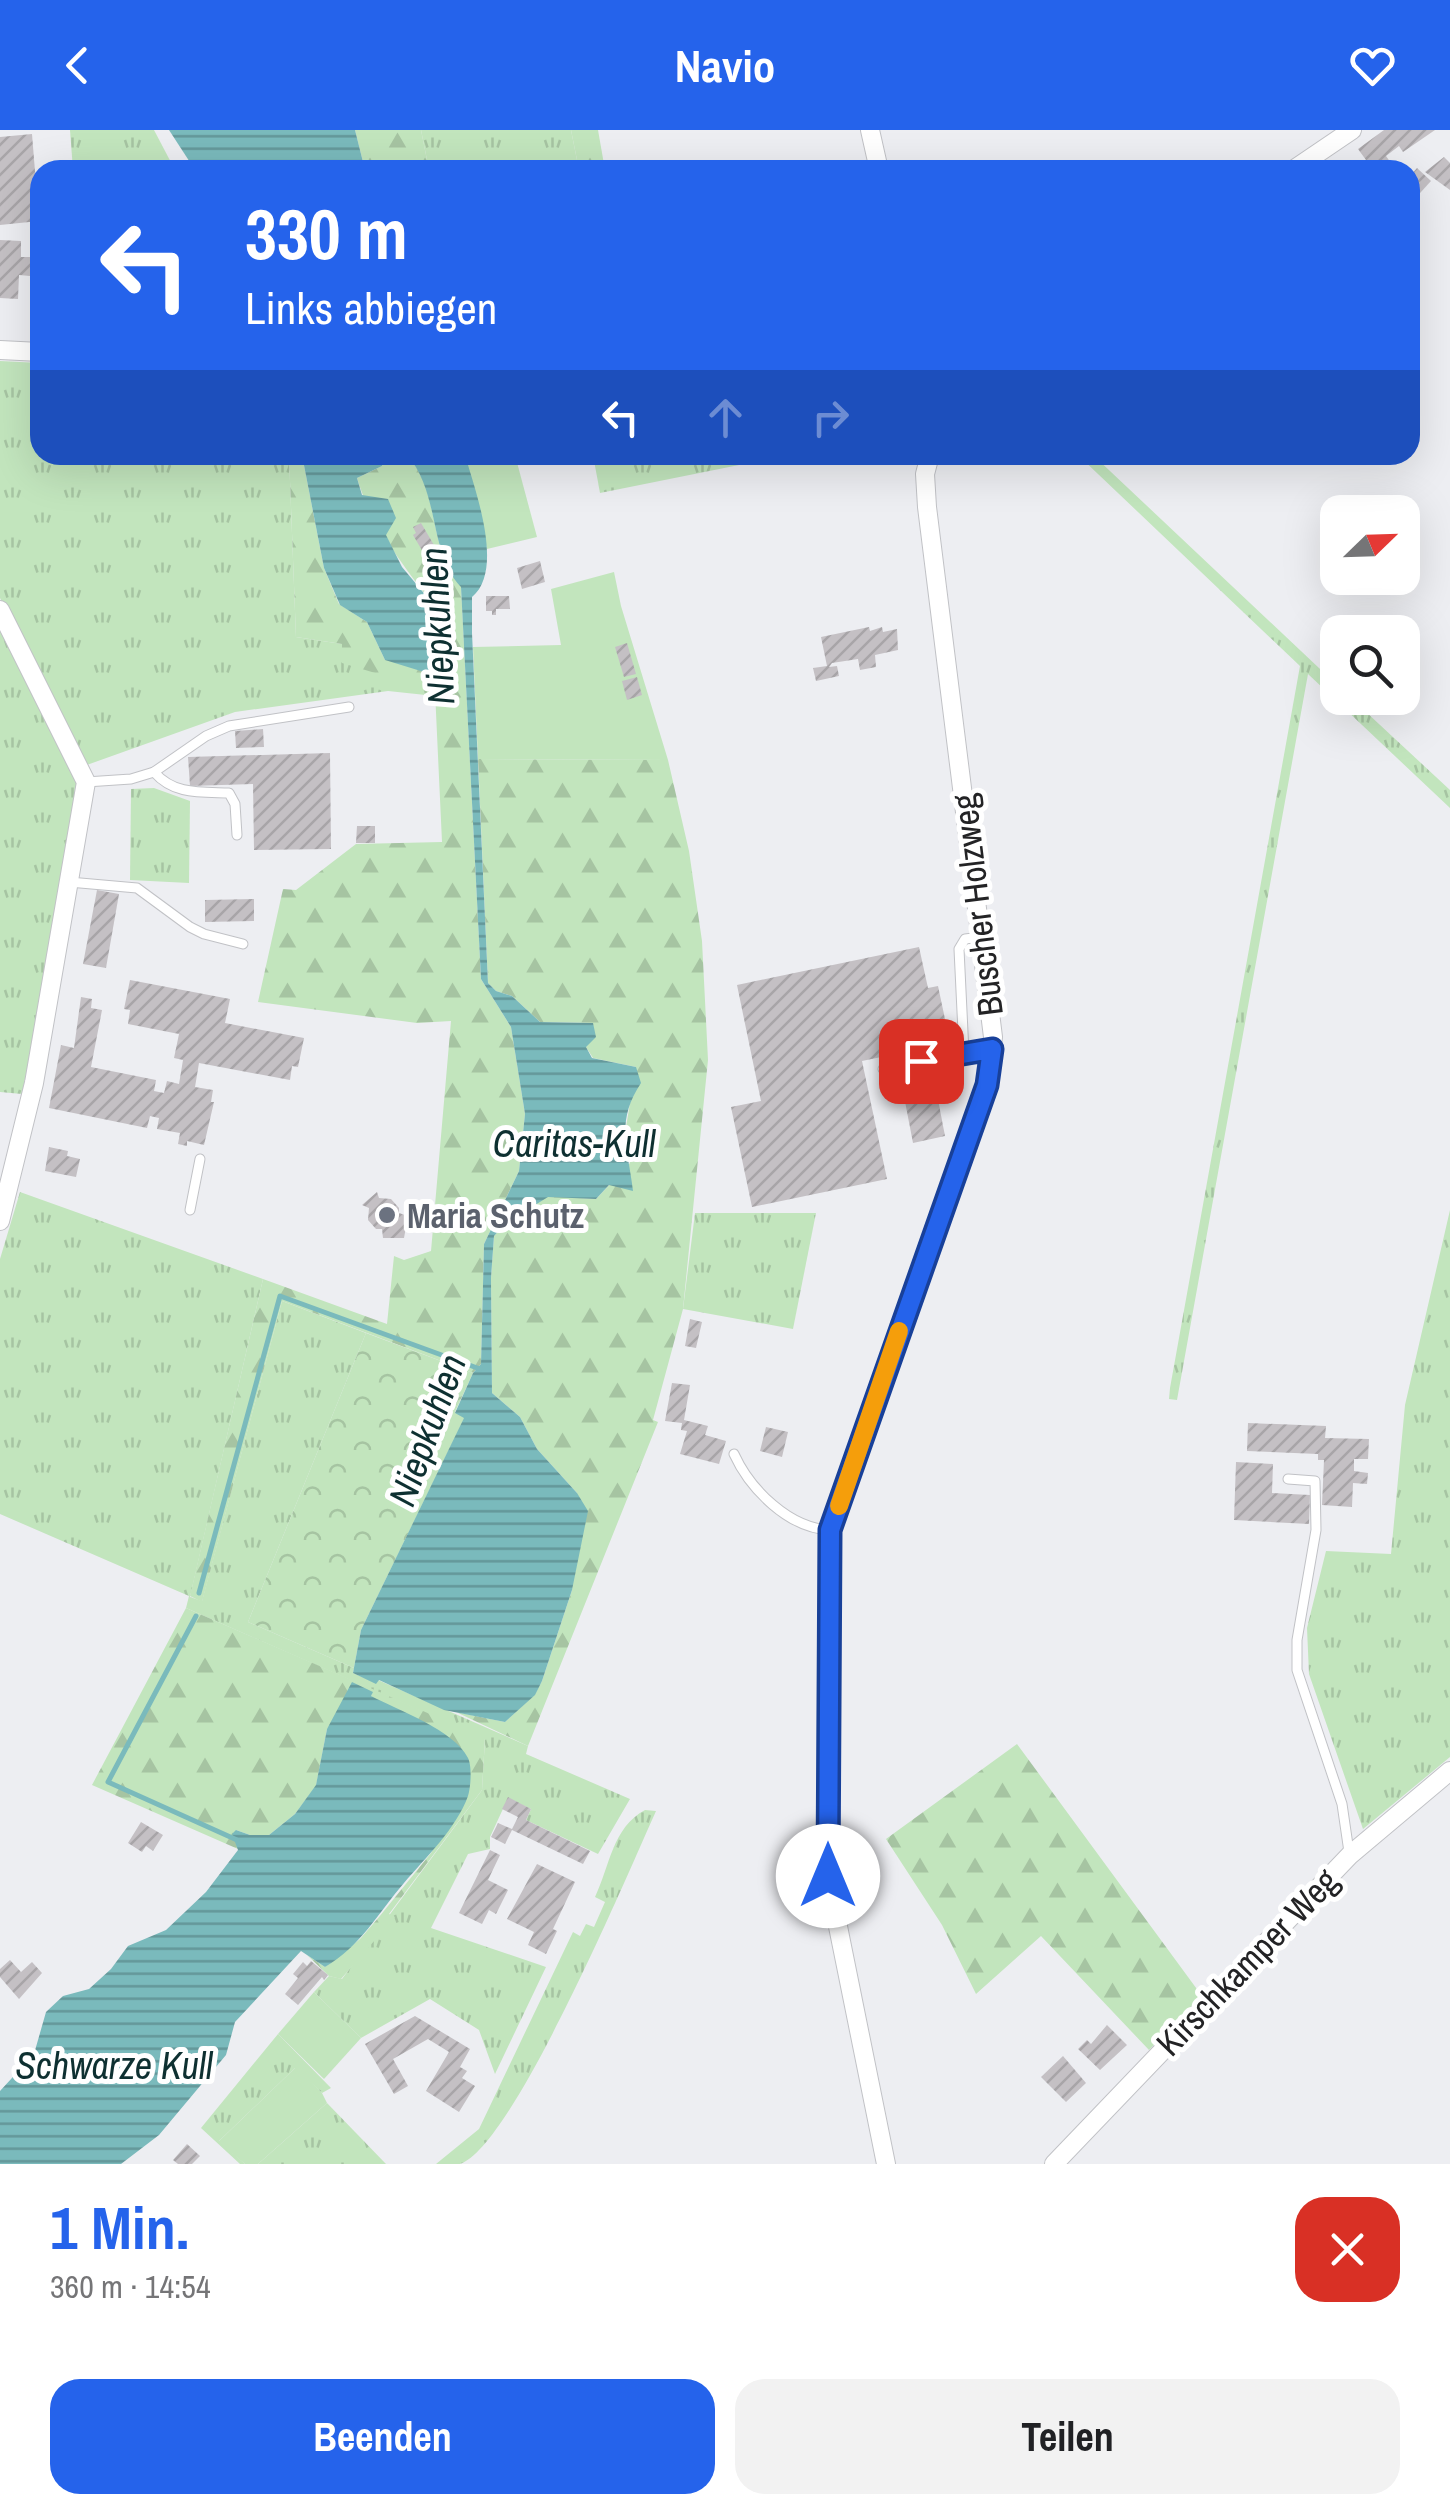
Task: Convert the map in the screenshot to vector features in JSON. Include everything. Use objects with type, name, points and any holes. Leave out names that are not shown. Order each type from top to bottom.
[{"type":"street","points":[[870,130],[876,160]]},
{"type":"street","points":[[1308,160],[1352,130]]},
{"type":"street","points":[[0,350],[30,352]]},
{"type":"street","name":"Buscher Holzweg","points":[[886,2164],[828,1876],[830,1530],[987,1085],[993,1037],[927,508],[927,465]]},
{"type":"street","points":[[0,610],[86,782],[34,1082],[0,1221]]},
{"type":"street","name":"Kirschkamper Weg","points":[[1054,2164],[1350,1855],[1450,1771]]},
{"type":"lane","points":[[86,782],[131,780],[154,772],[206,736],[229,726],[349,707]]},
{"type":"lane","points":[[154,772],[180,791],[229,793],[235,804],[237,835]]},
{"type":"lane","points":[[69,882],[137,888],[190,927],[243,944]]},
{"type":"lane","points":[[964,1052],[960,944],[967,938],[982,937]]},
{"type":"lane","points":[[883,1069],[992,1049]]},
{"type":"lane","points":[[190,1210],[200,1159]]},
{"type":"lane","points":[[734,1454],[745,1478],[758,1492],[812,1530],[830,1530]]},
{"type":"lane","points":[[1288,1479],[1315,1482],[1316,1530],[1299,1624],[1297,1670],[1342,1804],[1350,1855]]},
{"type":"green space","points":[[70,130],[154,130],[170,160],[72,160]]},
{"type":"green space","points":[[355,130],[421,130],[427,160],[362,160]]},
{"type":"green space","points":[[421,130],[571,130],[577,160],[427,160]]},
{"type":"green space","points":[[571,130],[598,130],[603,160],[577,160]]},
{"type":"green space","points":[[0,361],[30,362],[30,465],[289,465],[296,637],[342,644],[435,691],[435,696],[388,691],[235,712],[84,766],[0,598]]},
{"type":"green space","points":[[289,465],[304,465],[324,568],[339,604],[367,622],[385,660],[443,616],[393,550],[357,478],[382,465],[414,465],[427,492],[445,563],[461,586],[481,979],[511,1027],[525,1114],[519,1171],[484,1244],[481,1364],[473,1373],[282,1301],[202,1602],[190,1596],[263,1279],[387,1324],[394,1256],[404,1260],[431,1251],[451,1021],[417,1023],[258,1002],[283,889],[296,890],[356,844],[442,842],[435,691],[342,663],[342,644],[296,637]]},
{"type":"green space","points":[[467,465],[518,465],[537,537],[487,549]]},
{"type":"green space","points":[[595,465],[739,465],[600,493]]},
{"type":"green space","points":[[1089,465],[1104,465],[1320,669],[1320,685],[1308,674],[1177,1400],[1169,1399],[1300,666]]},
{"type":"green space","points":[[614,572],[668,760],[478,759],[473,647],[561,645],[551,589]]},
{"type":"green space","points":[[0,620],[83,784],[22,1094],[0,1092]]},
{"type":"green space","points":[[1351,715],[1369,715],[1450,790],[1450,808]]},
{"type":"green space","points":[[478,759],[668,760],[689,851],[702,941],[708,1060],[683,1309],[653,1420],[658,1422],[528,1746],[456,1712],[505,1722],[535,1694],[572,1590],[577,1493],[537,1449],[520,1417],[492,1393],[494,1236],[506,1222],[548,1196],[596,1199],[630,1163],[625,1133],[636,1067],[593,1058],[586,1047],[593,1023],[540,1022],[512,996],[496,991],[488,983]]},
{"type":"green space","points":[[154,788],[190,801],[189,883],[130,880],[131,789]]},
{"type":"green space","points":[[20,1192],[263,1279],[190,1597],[202,1601],[282,1301],[366,1333],[248,1622],[354,1668],[353,1673],[376,1683],[378,1680],[528,1746],[526,1754],[630,1799],[598,1854],[526,1820],[531,1809],[508,1798],[490,1837],[490,1849],[468,1854],[431,1928],[546,1967],[495,2074],[479,2030],[430,1999],[361,2038],[314,1992],[329,1976],[342,1979],[482,1790],[485,1739],[186,1608],[189,1596],[0,1514],[0,1259]]},
{"type":"green space","points":[[1450,1210],[1450,1757],[1363,1829],[1309,1674],[1307,1628],[1326,1551],[1391,1554],[1405,1405]]},
{"type":"green space","points":[[695,1213],[816,1213],[793,1329],[683,1309]]},
{"type":"green space","points":[[366,1333],[473,1373],[455,1412],[465,1417],[361,1630],[354,1668],[248,1622]]},
{"type":"green space","points":[[186,1608],[485,1738],[482,1790],[389,1914],[395,1917],[341,1979],[329,1976],[307,1955],[325,1967],[360,1939],[431,1853],[468,1794],[371,1696],[372,1692],[327,1729],[316,1786],[295,1814],[269,1835],[236,1830],[238,1849],[92,1785]]},
{"type":"green space","points":[[1017,1744],[1202,1996],[1149,2050],[1041,1936],[976,1994],[942,1925],[886,1839]]},
{"type":"green space","points":[[645,1810],[656,1811],[538,2061],[483,2146],[460,2164],[436,2164],[479,2129],[573,1932],[580,1936],[586,1924],[594,1927],[605,1902],[595,1897],[619,1837]]},
{"type":"green space","points":[[314,1992],[361,2038],[324,2079],[278,2034]]},
{"type":"green space","points":[[278,2034],[331,2088],[322,2093],[295,2068],[219,2141],[245,2164],[240,2164],[201,2128]]},
{"type":"green space","points":[[296,2067],[327,2103],[258,2164],[245,2164],[218,2142]]},
{"type":"green space","points":[[327,2103],[386,2164],[258,2164]]},
{"type":"water","points":[[169,130],[355,130],[362,160],[188,160]]},
{"type":"water","name":"Niepkuhlen","points":[[304,465],[382,465],[357,478],[362,495],[388,499],[396,518],[386,535],[402,567],[443,616],[448,662],[424,672],[385,660],[367,622],[340,605],[324,568]]},
{"type":"water","name":"Caritas-Kull","points":[[414,465],[468,465],[485,529],[486,568],[482,585],[472,597],[472,633],[488,983],[496,991],[512,996],[540,1022],[593,1023],[596,1037],[586,1047],[592,1058],[636,1067],[641,1083],[626,1123],[633,1191],[609,1185],[596,1199],[548,1197],[507,1222],[494,1236],[492,1393],[520,1417],[537,1449],[588,1511],[572,1590],[542,1681],[535,1695],[505,1722],[444,1710],[379,1680],[376,1684],[353,1673],[361,1630],[464,1418],[455,1413],[481,1364],[484,1244],[519,1171],[525,1114],[511,1027],[481,979],[461,587],[443,557]]},
{"type":"water","name":"Schwarze Kull","points":[[352,1682],[451,1738],[468,1758],[468,1796],[448,1831],[359,1939],[337,1959],[325,1967],[301,1951],[235,2022],[226,2055],[159,2135],[121,2164],[0,2164],[0,2091],[34,2054],[46,2012],[63,1996],[89,1989],[128,1946],[166,1930],[206,1892],[238,1850],[232,1834],[236,1830],[269,1835],[295,1814],[316,1785],[327,1729]]},
{"type":"building","points":[[1384,130],[1435,130],[1403,152],[1399,146],[1386,156],[1389,160],[1366,160],[1358,149]]},
{"type":"building","points":[[32,134],[30,222],[0,225],[0,137]]},
{"type":"building","points":[[1444,157],[1450,163],[1450,190],[1425,172]]},
{"type":"building","points":[[1420,171],[1431,181],[1420,193]]},
{"type":"building","points":[[0,240],[21,241],[21,257],[30,257],[30,276],[19,275],[18,299],[0,298]]},
{"type":"building","points":[[421,523],[434,545],[423,552],[413,535],[413,527]]},
{"type":"building","points":[[540,561],[545,582],[522,589],[517,568]]},
{"type":"building","points":[[486,596],[509,596],[510,609],[496,609],[496,615],[492,615],[492,611],[486,611]]},
{"type":"building","points":[[869,627],[870,631],[882,627],[883,632],[897,629],[898,650],[875,655],[876,667],[860,670],[858,659],[832,663],[829,667],[837,666],[839,676],[816,681],[813,668],[827,666],[821,637]]},
{"type":"building","points":[[627,643],[636,674],[624,677],[615,647]]},
{"type":"building","points":[[637,677],[642,695],[627,700],[622,681]]},
{"type":"building","points":[[263,729],[264,747],[236,748],[235,731]]},
{"type":"building","points":[[330,753],[331,849],[254,850],[253,784],[190,786],[188,757]]},
{"type":"building","points":[[357,826],[375,826],[375,843],[356,843]]},
{"type":"building","points":[[97,890],[119,894],[106,968],[83,964]]},
{"type":"building","points":[[254,899],[254,921],[205,922],[205,900]]},
{"type":"building","points":[[919,947],[928,988],[938,986],[945,1019],[934,1021],[939,1045],[862,1061],[887,1179],[752,1207],[731,1107],[761,1101],[737,985]]},
{"type":"building","points":[[130,980],[230,999],[225,1023],[304,1038],[298,1067],[292,1066],[290,1080],[199,1063],[195,1087],[213,1090],[214,1102],[204,1145],[187,1141],[187,1146],[178,1144],[180,1133],[157,1129],[159,1118],[150,1116],[147,1128],[49,1108],[61,1045],[74,1048],[81,997],[92,999],[91,1008],[102,1010],[91,1067],[156,1080],[154,1091],[164,1093],[167,1081],[179,1084],[183,1060],[174,1058],[179,1034],[128,1024],[130,1010],[124,1009]]},
{"type":"building","points":[[935,1084],[945,1136],[913,1143],[903,1091]]},
{"type":"building","points":[[49,1147],[68,1151],[67,1156],[80,1159],[76,1177],[45,1171]]},
{"type":"building","name":"Maria Schutz","points":[[377,1192],[379,1198],[391,1199],[399,1213],[408,1216],[404,1238],[383,1238],[382,1229],[376,1229],[368,1220],[369,1208],[362,1205]]},
{"type":"building","points":[[690,1319],[702,1322],[696,1348],[685,1346]]},
{"type":"building","points":[[672,1383],[690,1385],[684,1420],[708,1426],[705,1435],[726,1441],[719,1464],[680,1454],[687,1431],[681,1430],[682,1423],[665,1421]]},
{"type":"building","points":[[1248,1423],[1326,1426],[1325,1438],[1369,1439],[1368,1459],[1354,1459],[1354,1471],[1368,1473],[1367,1484],[1353,1483],[1352,1507],[1322,1505],[1324,1460],[1318,1460],[1318,1454],[1247,1451]]},
{"type":"building","points":[[766,1427],[788,1432],[782,1457],[760,1451]]},
{"type":"building","points":[[1236,1462],[1273,1464],[1272,1493],[1310,1495],[1309,1524],[1234,1520]]},
{"type":"building","points":[[508,1797],[531,1809],[526,1820],[590,1851],[583,1864],[512,1830],[505,1844],[491,1837],[498,1823],[512,1829],[518,1817],[502,1809]]},
{"type":"building","points":[[141,1822],[163,1835],[153,1851],[146,1846],[142,1852],[128,1843]]},
{"type":"building","points":[[490,1850],[500,1855],[488,1880],[508,1890],[496,1914],[489,1910],[482,1924],[459,1913]]},
{"type":"building","points":[[537,1864],[575,1882],[546,1954],[528,1945],[534,1932],[507,1919]]},
{"type":"building","points":[[10,1960],[21,1972],[32,1962],[42,1973],[19,1999],[0,1977],[0,1969]]},
{"type":"building","points":[[311,1961],[328,1975],[298,2005],[285,1994],[298,1978],[293,1974],[303,1962],[307,1966]]},
{"type":"building","points":[[415,2016],[470,2049],[460,2067],[467,2071],[462,2078],[475,2086],[459,2112],[426,2091],[449,2052],[428,2039],[393,2059],[408,2086],[394,2094],[365,2044]]},
{"type":"building","points":[[1107,2025],[1127,2045],[1100,2070],[1078,2049],[1087,2040],[1091,2044]]},
{"type":"building","points":[[1063,2056],[1086,2083],[1066,2102],[1041,2077]]},
{"type":"building","points":[[187,2144],[200,2156],[192,2164],[178,2164],[173,2160]]},
{"type":"waterway","name":"Niepkuhlen","points":[[199,1593],[280,1296],[480,1369]]},
{"type":"waterway","points":[[196,1616],[108,1782],[237,1840]]},
{"type":"slow traffic","points":[[839,1506],[899,1331]]},
{"type":"place","name":"Maria Schutz","points":[[387,1215]]},
{"type":"route","points":[[828,1876],[830,1530],[987,1085],[992,1049],[921,1061]]}]
